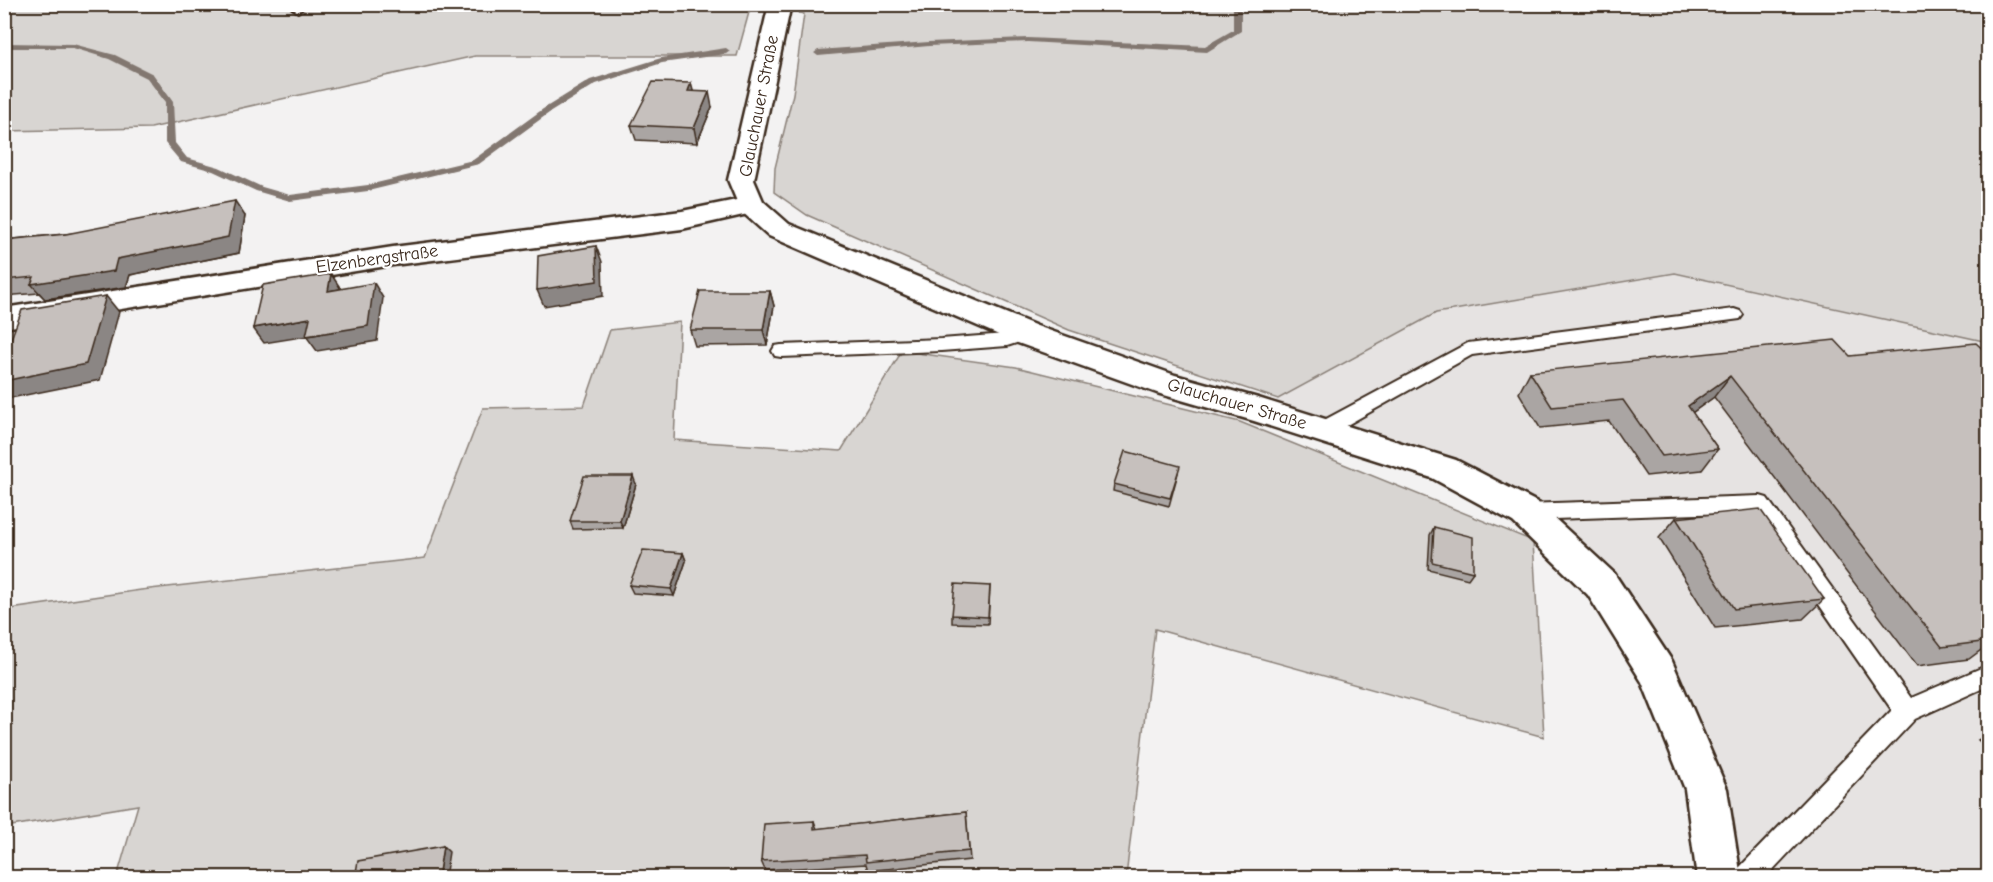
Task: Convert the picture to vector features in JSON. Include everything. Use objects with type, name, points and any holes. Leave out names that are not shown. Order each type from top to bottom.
[{"type":"street","name":"Glauchauer Straße","points":[[780,4],[741,180],[750,205],[779,230],[1026,334],[1168,385],[1444,469],[1525,512],[1601,584],[1658,673],[1706,789],[1719,878]]},
{"type":"street","name":"Elzenbergstraße","points":[[4,318],[393,256],[682,220],[750,205]]},
{"type":"lane","points":[[1322,430],[1468,349],[1734,315]]},
{"type":"lane","points":[[781,351],[941,345],[1007,340],[1026,334]]},
{"type":"lane","points":[[1525,512],[1760,504],[1907,711]]},
{"type":"lane","points":[[1747,878],[1907,711],[1989,675]]},
{"type":"shaded area","points":[[4,5],[751,5],[737,56],[475,56],[151,128],[5,131]]},
{"type":"shaded area","points":[[800,5],[1988,5],[1988,342],[1675,273],[1436,313],[1278,399],[1069,330],[807,215],[774,192],[775,168],[793,94],[804,14],[799,13]]},
{"type":"shaded area","points":[[1675,273],[1988,342],[1988,873],[1981,878],[1719,877],[1658,673],[1525,512],[1258,410],[1436,313]]},
{"type":"shaded area","points":[[680,322],[674,440],[841,451],[902,351],[1016,367],[1240,422],[1533,541],[1544,737],[1155,629],[1126,877],[117,877],[138,805],[5,827],[4,610],[141,590],[425,558],[483,408],[584,406],[610,330]]},
{"type":"building","points":[[653,82],[691,83],[688,91],[709,92],[694,128],[631,125]]},
{"type":"building","points":[[235,201],[228,237],[117,259],[114,271],[31,284],[34,277],[4,280],[4,240],[66,234]]},
{"type":"building","points":[[596,246],[597,281],[537,290],[538,256]]},
{"type":"building","points":[[331,274],[328,291],[374,283],[368,326],[306,336],[310,318],[253,328],[263,285]]},
{"type":"building","points":[[700,291],[770,291],[763,330],[690,330]]},
{"type":"building","points":[[106,296],[86,364],[4,381],[4,357],[22,310]]},
{"type":"building","points":[[1835,340],[1850,356],[1976,343],[1989,355],[1989,625],[1983,625],[1989,632],[1989,641],[1942,647],[1730,376],[1688,406],[1718,449],[1662,456],[1623,400],[1552,407],[1530,372]]},
{"type":"building","points":[[1125,451],[1180,466],[1170,498],[1114,484]]},
{"type":"building","points":[[584,476],[633,476],[620,521],[570,521]]},
{"type":"building","points":[[1760,509],[1824,599],[1734,609],[1676,518]]},
{"type":"building","points":[[1434,527],[1473,537],[1473,572],[1432,562]]},
{"type":"building","points":[[643,550],[683,553],[671,589],[629,585]]},
{"type":"building","points":[[955,584],[990,586],[988,617],[952,615]]},
{"type":"building","points":[[966,812],[969,851],[866,862],[865,855],[761,861],[764,824],[814,821],[814,829]]},
{"type":"building","points":[[443,846],[438,878],[355,878],[358,861]]},
{"type":"waterway","points":[[818,53],[929,44],[1028,40],[1207,49],[1237,31],[1237,4]]},
{"type":"waterway","points":[[4,45],[73,46],[112,57],[150,76],[169,102],[170,143],[184,160],[216,169],[259,189],[290,198],[368,188],[476,162],[546,111],[593,82],[661,61],[726,51]]}]
